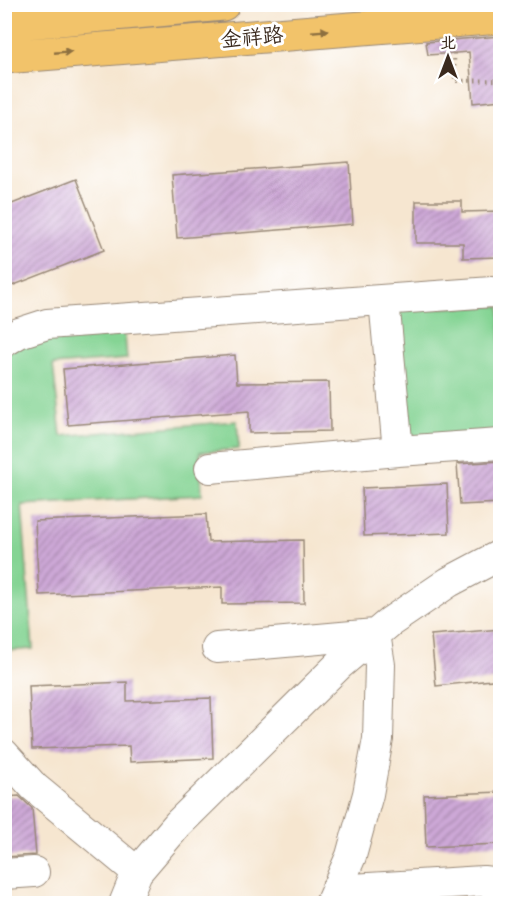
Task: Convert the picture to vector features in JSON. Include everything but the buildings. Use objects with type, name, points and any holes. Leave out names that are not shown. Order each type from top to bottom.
[{"type":"main road","name":"金祥路","points":[[4,24],[223,4]]},
{"type":"main road","name":"金祥路","points":[[4,57],[501,17]]},
{"type":"street","points":[[4,342],[19,333],[47,324],[492,292],[501,294]]},
{"type":"street","points":[[384,300],[398,451]]},
{"type":"street","points":[[210,468],[501,444]]},
{"type":"street","points":[[124,903],[137,872],[178,824],[339,665],[375,634],[449,582],[501,555]]},
{"type":"street","points":[[217,648],[375,634]]},
{"type":"street","points":[[375,634],[380,665],[378,739],[368,794],[351,856],[333,897],[483,881],[501,884]]},
{"type":"street","points":[[4,754],[34,788],[137,872]]},
{"type":"street","points":[[4,874],[34,872]]},
{"type":"path","points":[[452,21],[455,81],[501,80]]},
{"type":"green space","points":[[500,306],[500,433],[408,440],[395,309]]},
{"type":"green space","points":[[124,325],[127,359],[53,365],[61,436],[237,421],[239,449],[200,452],[202,495],[22,505],[33,649],[5,651],[5,353],[41,336]]}]
